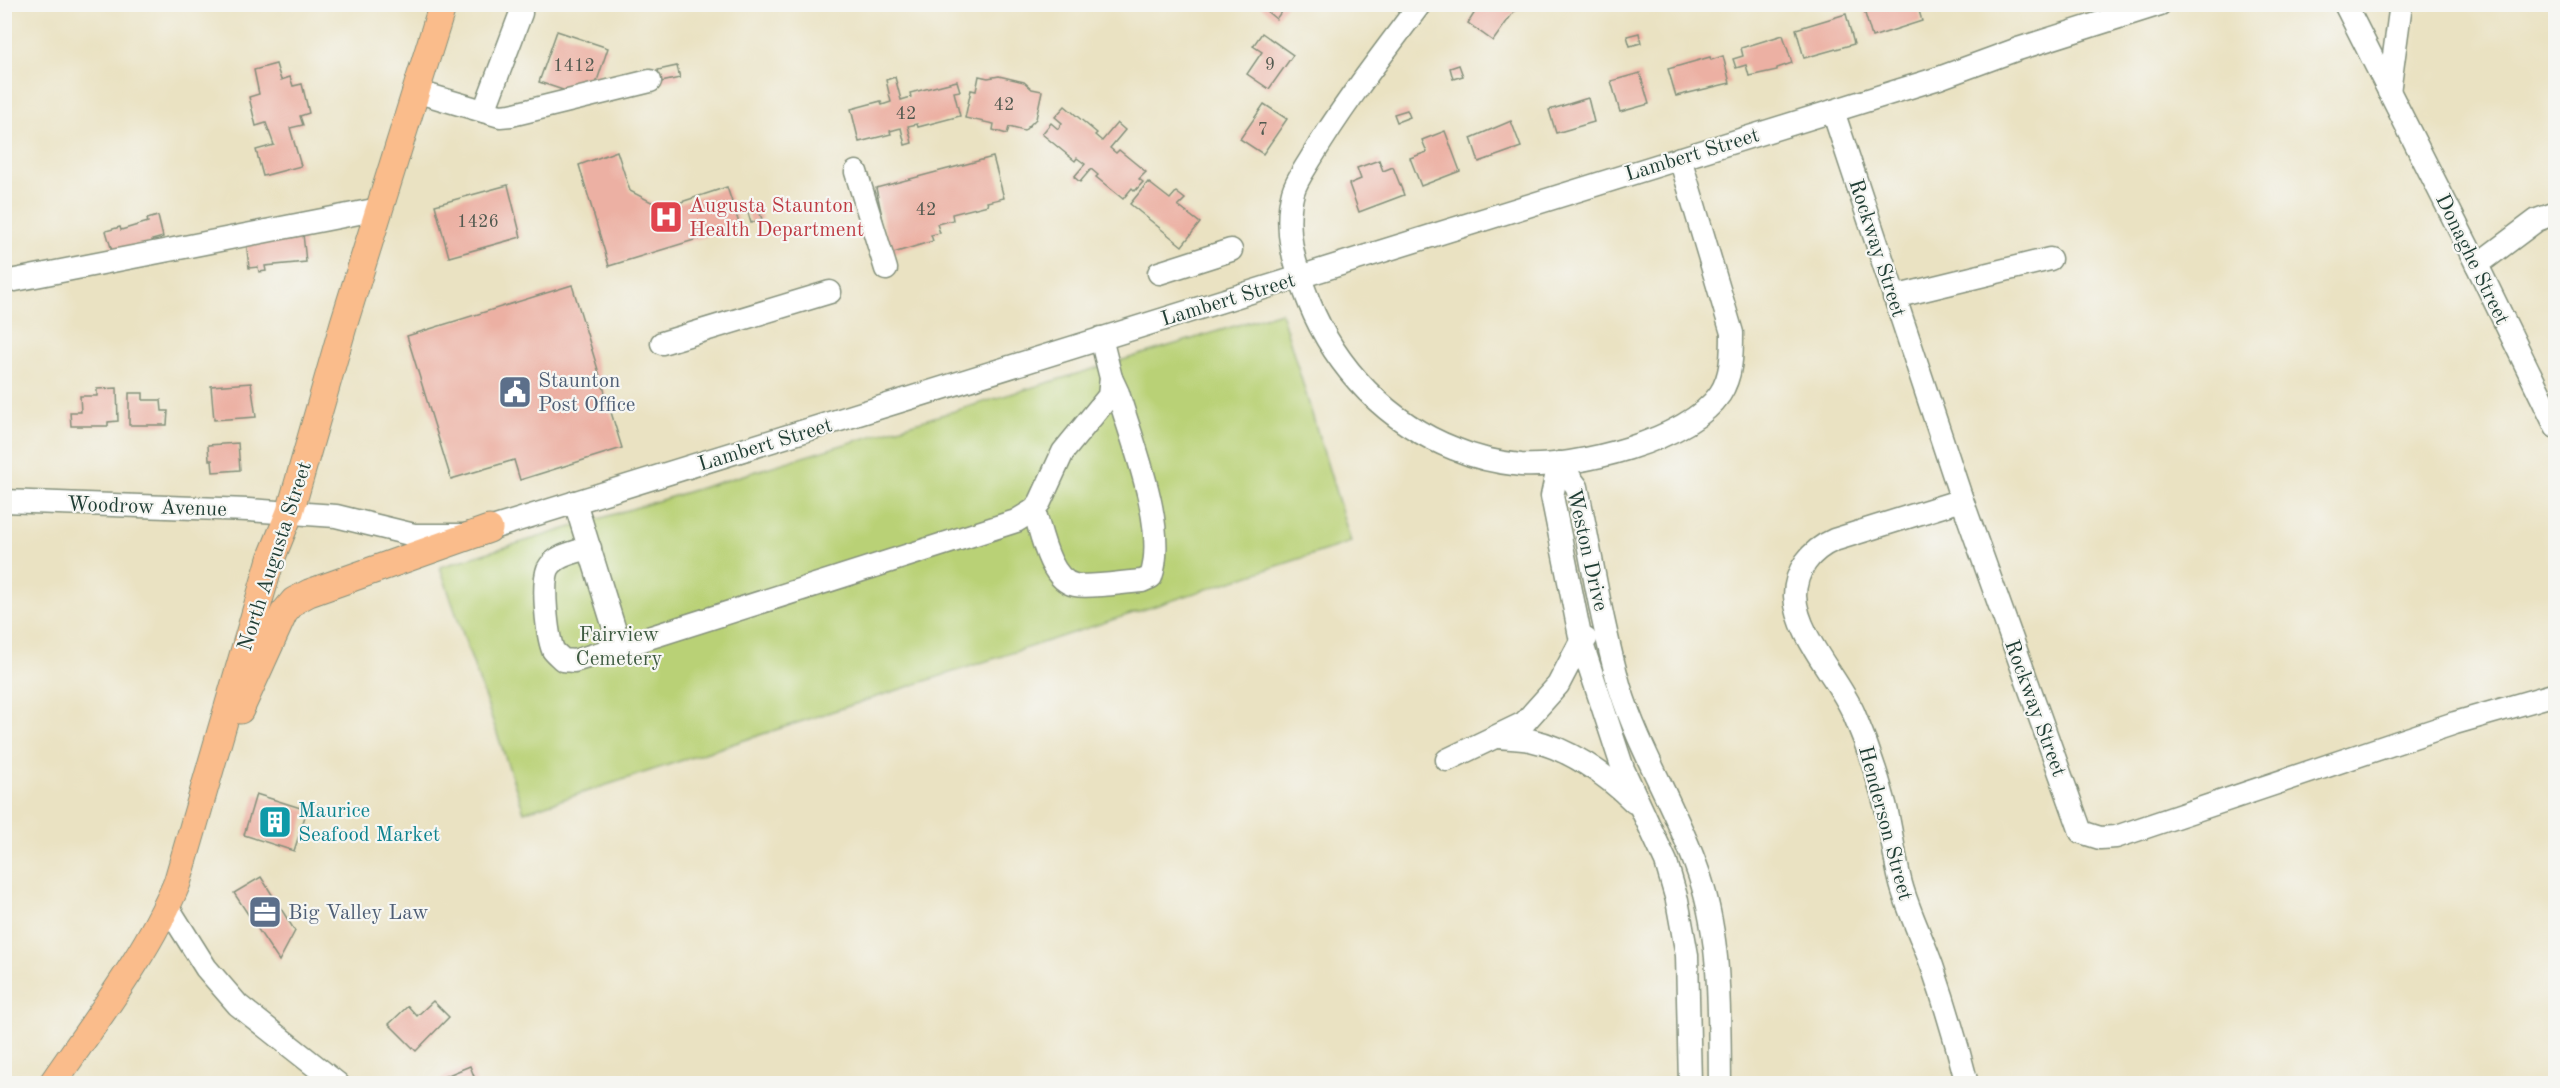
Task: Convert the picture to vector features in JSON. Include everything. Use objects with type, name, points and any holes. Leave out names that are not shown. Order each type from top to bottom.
[{"type":"main road","name":"North Augusta Street","points":[[52,1083],[117,988],[167,906],[177,883],[271,559],[290,512],[379,209],[443,4]]},
{"type":"main road","points":[[206,782],[269,651],[284,613],[294,601],[309,593],[489,529]]},
{"type":"street","points":[[1420,4],[1325,136],[1294,189],[1290,210],[1290,238],[1299,277],[1318,323],[1353,376],[1375,399],[1398,418],[1453,448],[1474,456],[1522,465],[1559,464],[1614,451],[1678,429],[1706,410],[1721,393],[1726,380],[1732,353],[1732,333],[1680,158]]},
{"type":"street","name":"Lambert Street","points":[[290,512],[336,516],[394,532],[414,535],[455,535],[489,529],[1940,78],[2018,49],[2160,4]]},
{"type":"street","name":"Donaghe Street","points":[[2345,4],[2556,427]]},
{"type":"street","points":[[2389,92],[2401,4]]},
{"type":"street","points":[[484,111],[521,13]]},
{"type":"street","points":[[415,91],[500,116],[650,81]]},
{"type":"street","name":"Rockway Street","points":[[1833,111],[1962,500],[2081,832],[2100,838],[2116,837],[2455,723],[2556,694]]},
{"type":"street","points":[[856,172],[886,269]]},
{"type":"street","points":[[15,280],[379,209]]},
{"type":"street","points":[[2477,265],[2537,220],[2556,213]]},
{"type":"street","points":[[1159,273],[1231,250]]},
{"type":"street","points":[[1894,297],[2050,259]]},
{"type":"street","points":[[662,343],[830,292]]},
{"type":"street","points":[[1034,510],[1052,566],[1061,578],[1074,585],[1142,581],[1151,578],[1155,568],[1155,518],[1118,393],[1111,378],[1101,338]]},
{"type":"street","points":[[590,548],[560,557],[549,568],[545,588],[548,621],[554,650],[563,660],[574,661],[1016,521],[1034,510],[1043,497],[1063,452],[1080,427],[1106,400],[1110,391],[1111,378]]},
{"type":"street","name":"Weston Drive","points":[[1559,464],[1577,487],[1620,686],[1635,730],[1674,809],[1706,896],[1717,965],[1720,1083]]},
{"type":"street","name":"Weston Drive","points":[[1559,464],[1552,496],[1581,640],[1623,770],[1642,809],[1677,900],[1686,945],[1689,983],[1690,1083]]},
{"type":"street","name":"Henderson Street","points":[[1962,500],[1834,540],[1822,546],[1809,557],[1800,571],[1795,597],[1808,636],[1844,693],[1861,732],[1885,805],[1901,885],[1931,964],[1967,1083]]},
{"type":"street","name":"Woodrow Avenue","points":[[4,501],[290,512]]},
{"type":"street","points":[[575,502],[620,646]]},
{"type":"street","points":[[1446,760],[1524,723],[1542,705],[1568,669],[1581,640],[1608,633]]},
{"type":"street","points":[[1495,736],[1529,740],[1568,755],[1618,786],[1642,809]]},
{"type":"street","points":[[167,906],[206,968],[232,999],[263,1026],[338,1083]]},
{"type":"green space","name":"Fairview Cemetery","points":[[1281,312],[1351,542],[524,812],[440,567]]},
{"type":"building","points":[[1258,4],[1287,4],[1276,19]]},
{"type":"building","points":[[1480,4],[1518,6],[1493,41],[1468,23]]},
{"type":"building","points":[[1871,4],[1917,4],[1922,21],[1872,37],[1863,7]]},
{"type":"building","points":[[1846,14],[1854,44],[1804,58],[1796,29]]},
{"type":"building","points":[[557,31],[608,48],[594,90],[572,93],[539,82]]},
{"type":"building","points":[[1262,33],[1293,55],[1269,89],[1247,74],[1262,52],[1253,46]]},
{"type":"building","points":[[1639,33],[1641,43],[1630,46],[1627,36]]},
{"type":"building","points":[[1783,35],[1792,63],[1777,68],[1777,70],[1749,76],[1746,65],[1736,68],[1733,59],[1743,56],[1741,48]]},
{"type":"building","points":[[1723,56],[1730,83],[1676,96],[1668,69],[1710,57],[1711,60]]},
{"type":"building","points":[[276,64],[281,80],[290,77],[293,86],[302,84],[309,113],[300,116],[303,125],[290,128],[301,166],[263,176],[256,150],[274,145],[266,123],[256,126],[249,97],[259,94],[254,70]]},
{"type":"building","points":[[1459,65],[1463,76],[1453,79],[1450,68]]},
{"type":"building","points":[[677,66],[680,78],[661,82],[658,70]]},
{"type":"building","points":[[1640,73],[1649,104],[1620,112],[1611,81]]},
{"type":"building","points":[[979,76],[988,78],[999,76],[1024,82],[1032,89],[1042,91],[1036,119],[1024,131],[1009,127],[1007,134],[993,130],[994,124],[965,118],[971,90],[976,91]]},
{"type":"building","points":[[895,77],[901,100],[911,97],[910,93],[957,81],[960,91],[954,92],[960,116],[918,127],[917,124],[908,126],[912,143],[905,145],[901,128],[890,131],[891,134],[859,142],[851,109],[881,101],[882,105],[891,102],[886,80]]},
{"type":"building","points":[[1588,98],[1594,122],[1556,133],[1549,110]]},
{"type":"building","points":[[1264,104],[1287,119],[1263,154],[1240,139]]},
{"type":"building","points":[[1065,106],[1097,133],[1095,135],[1102,141],[1117,123],[1125,130],[1110,148],[1116,153],[1119,150],[1146,172],[1139,179],[1143,182],[1135,191],[1132,188],[1123,199],[1096,177],[1098,175],[1091,169],[1080,182],[1074,177],[1085,164],[1077,158],[1075,161],[1042,134],[1051,123],[1058,129],[1062,123],[1055,117]]},
{"type":"building","points":[[1407,110],[1410,117],[1397,122],[1394,114]]},
{"type":"building","points":[[1511,121],[1521,147],[1479,162],[1471,138]]},
{"type":"building","points":[[1445,131],[1460,171],[1421,186],[1410,158],[1427,152],[1422,140]]},
{"type":"building","name":"Augusta Staunton Health Department","points":[[617,151],[630,191],[663,208],[727,187],[740,226],[609,266],[579,165]]},
{"type":"building","points":[[993,157],[1004,198],[987,202],[988,205],[952,214],[953,220],[937,224],[940,233],[931,235],[933,241],[890,254],[876,188]]},
{"type":"building","points":[[1379,160],[1383,171],[1393,167],[1404,195],[1359,212],[1349,184],[1361,179],[1357,168]]},
{"type":"building","points":[[1148,182],[1170,199],[1176,192],[1185,199],[1178,206],[1200,223],[1182,246],[1130,204]]},
{"type":"building","points":[[508,185],[521,237],[449,257],[435,205]]},
{"type":"building","points":[[756,203],[762,219],[751,223],[746,206]]},
{"type":"building","points":[[158,216],[163,237],[152,240],[153,243],[112,251],[106,231],[120,227],[121,230],[148,222],[147,219]]},
{"type":"building","points":[[303,234],[306,262],[265,266],[266,271],[259,272],[258,267],[249,268],[246,240]]},
{"type":"building","name":"Staunton Post Office","points":[[572,285],[622,448],[520,480],[514,460],[451,479],[407,336]]},
{"type":"building","points":[[251,383],[256,417],[214,420],[211,386]]},
{"type":"building","points":[[117,388],[118,421],[108,422],[108,426],[71,426],[70,412],[81,412],[80,396],[97,396],[97,389]]},
{"type":"building","points":[[129,393],[143,393],[143,400],[161,400],[162,411],[168,411],[167,425],[129,425]]},
{"type":"building","points":[[238,443],[240,470],[213,472],[208,445]]},
{"type":"building","name":"Maurice Seafood Market","points":[[256,794],[307,810],[294,851],[244,835]]},
{"type":"building","name":"Big Valley Law","points":[[261,877],[295,931],[279,961],[234,893]]},
{"type":"building","points":[[433,1001],[449,1017],[416,1051],[389,1024],[408,1006],[417,1016]]},
{"type":"building","points":[[470,1066],[477,1084],[443,1084],[441,1078]]},
{"type":"place","name":"Augusta Staunton Health Department","points":[[666,217]]},
{"type":"place","name":"Staunton Post Office","points":[[515,392]]},
{"type":"place","name":"Maurice Seafood Market","points":[[275,822]]},
{"type":"place","name":"Big Valley Law","points":[[265,912]]}]
